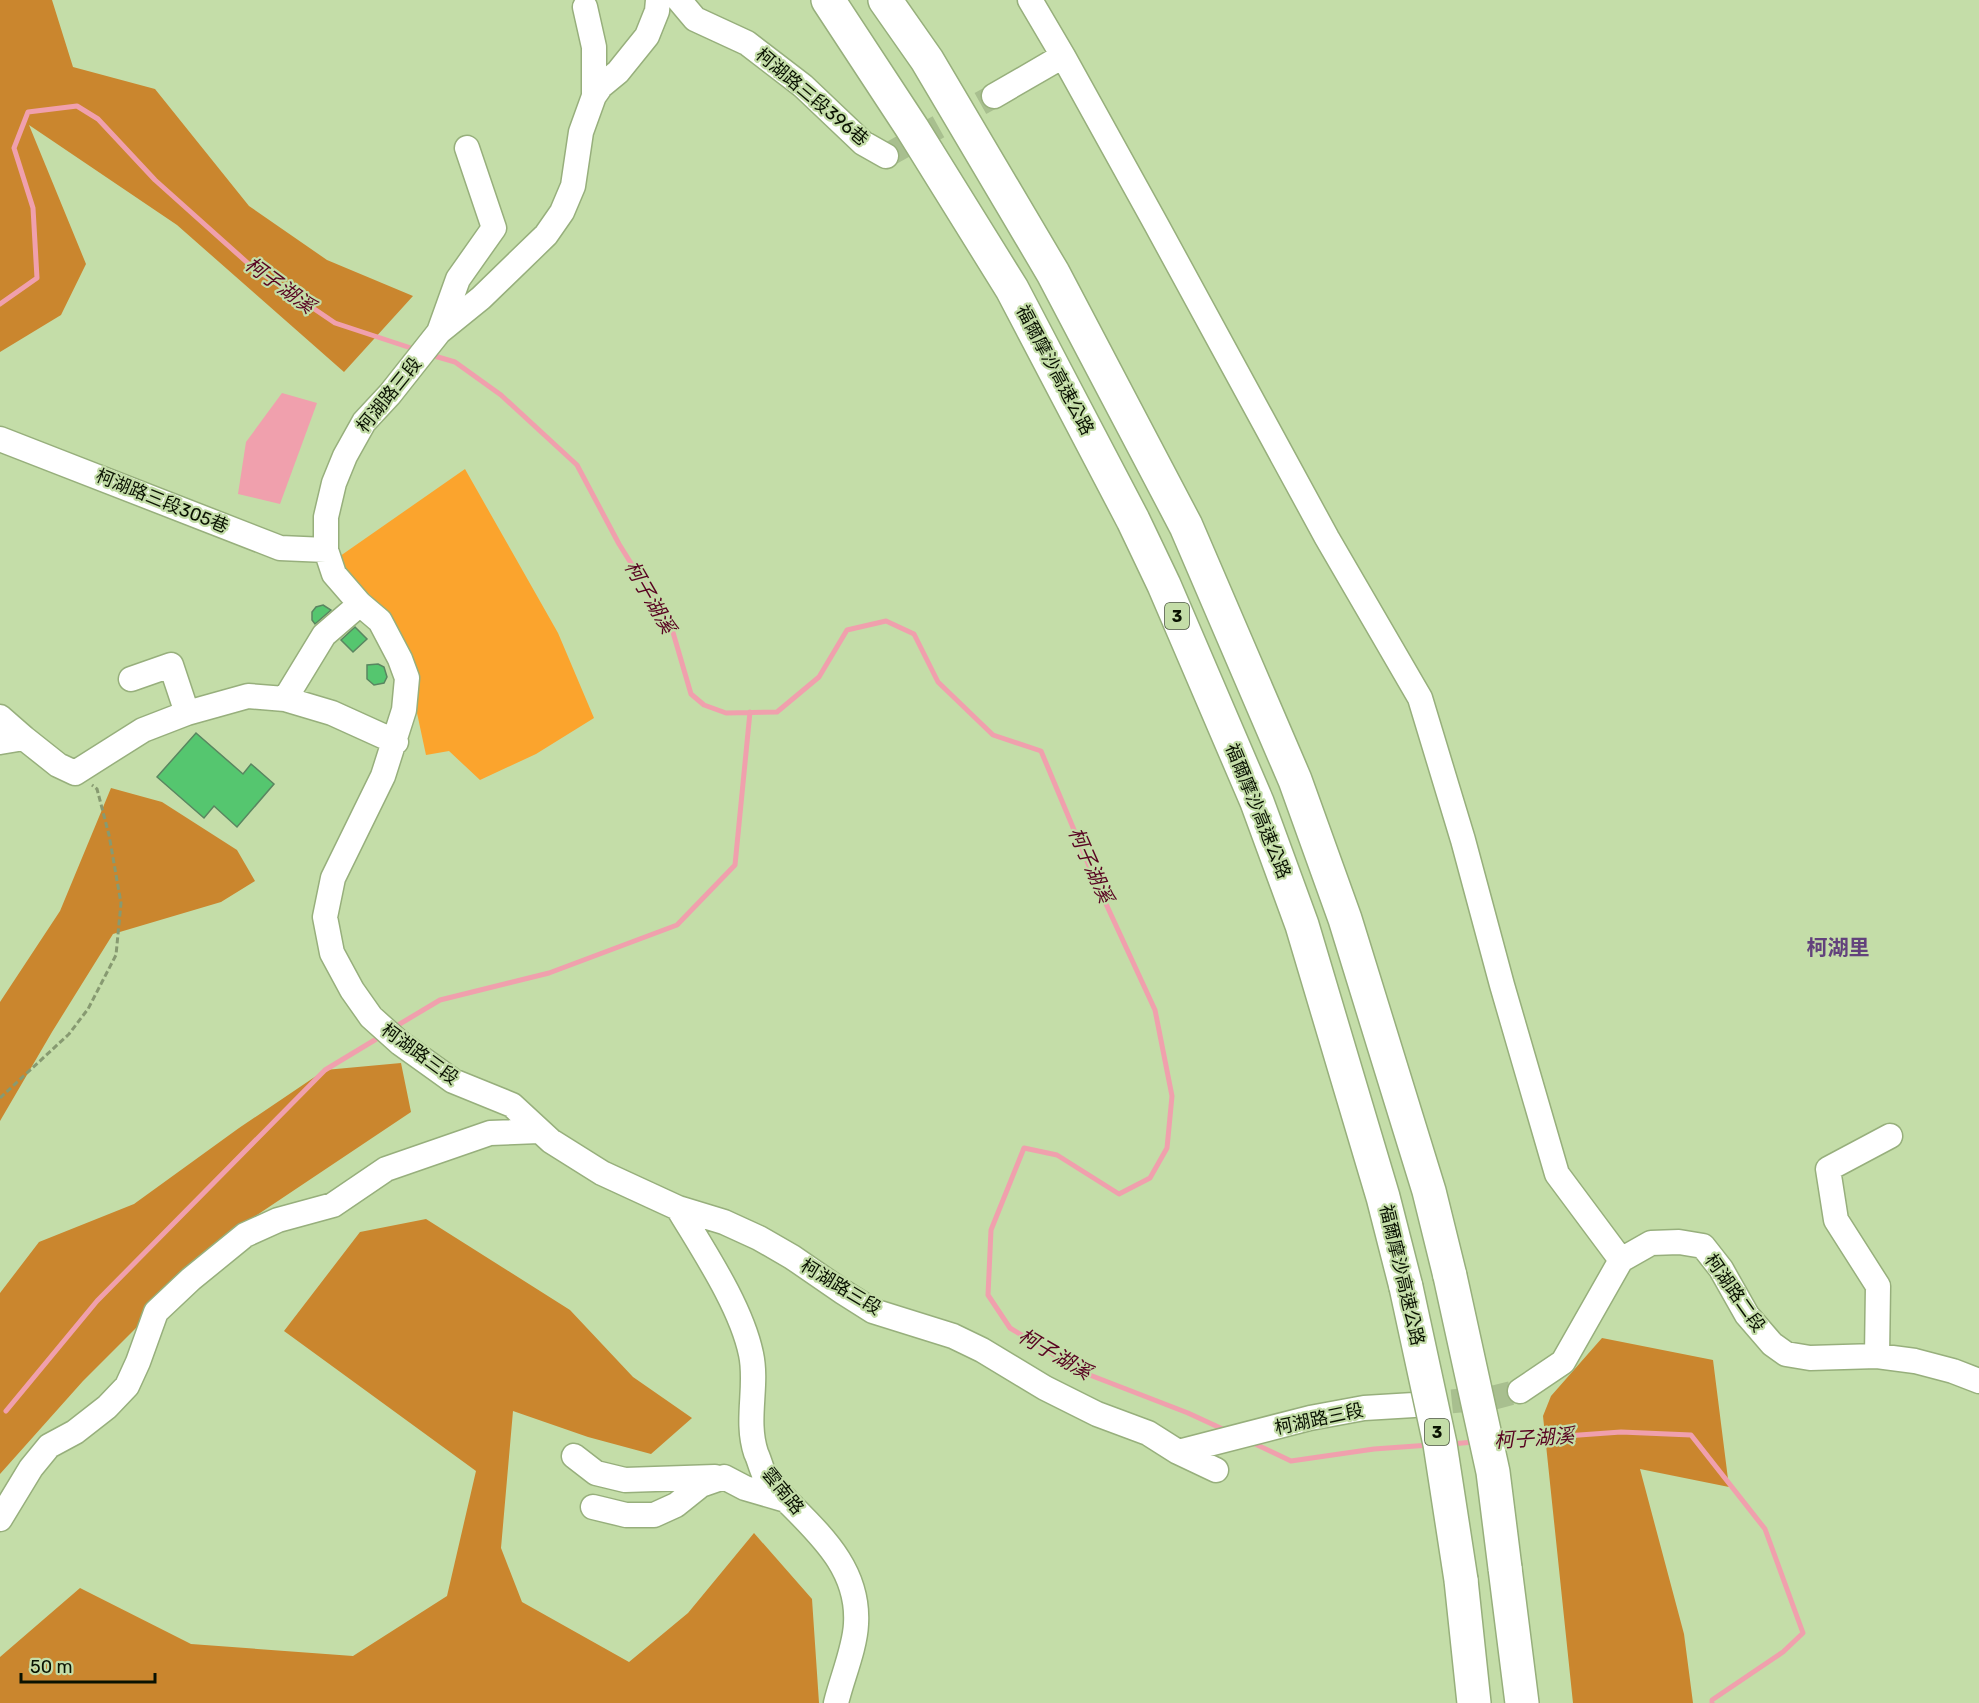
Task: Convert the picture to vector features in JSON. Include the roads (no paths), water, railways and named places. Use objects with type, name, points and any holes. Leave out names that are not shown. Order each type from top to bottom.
[{"type":"highway","name":"福爾摩沙高速公路","points":[[828,0],[912,128],[1012,289],[1133,520],[1164,585],[1257,802],[1302,925],[1383,1197],[1406,1287],[1440,1444],[1461,1580],[1474,1703]]},
{"type":"highway","points":[[885,0],[927,60],[1053,273],[1186,526],[1294,780],[1345,919],[1429,1191],[1450,1276],[1493,1473],[1522,1703]]},
{"type":"street","name":"柯湖路三段","points":[[658,0],[657,11],[647,36],[618,72],[601,86],[594,96],[581,132],[573,186],[562,212],[546,235],[481,298],[439,332],[390,394],[364,422],[345,456],[334,483],[326,517],[326,550],[334,574],[360,604],[380,621],[400,659],[407,678],[404,710],[396,742],[383,776],[333,878],[325,917],[332,953],[352,990],[365,1008],[400,1043],[453,1082],[512,1105],[539,1131],[602,1173],[678,1208],[724,1222],[759,1238],[873,1311],[953,1336],[982,1350],[1045,1388],[1097,1414],[1148,1432],[1178,1452],[1299,1421],[1364,1408],[1414,1405]]},
{"type":"street","name":"柯湖路三段396巷","points":[[679,0],[695,19],[747,43],[802,86],[863,143],[886,156]]},
{"type":"street","points":[[1030,0],[1063,56],[1326,538],[1420,698],[1464,840],[1502,985],[1557,1174],[1621,1260],[1563,1362],[1520,1391]]},
{"type":"street","points":[[585,7],[594,47],[594,96]]},
{"type":"street","points":[[994,96],[1063,56]]},
{"type":"street","points":[[439,332],[458,279],[494,228],[468,147]]},
{"type":"street","name":"柯湖路三段305巷","points":[[0,439],[279,548],[326,550]]},
{"type":"street","points":[[285,699],[324,635],[360,604]]},
{"type":"street","points":[[130,679],[171,665],[187,713]]},
{"type":"street","points":[[0,717],[58,765],[75,773],[143,730],[187,713],[248,696],[285,699],[332,713],[396,742]]},
{"type":"street","points":[[0,742],[24,738]]},
{"type":"street","points":[[0,1520],[31,1468],[49,1446],[75,1432],[107,1407],[127,1386],[156,1312],[191,1279],[245,1235],[278,1220],[333,1205],[386,1169],[490,1133],[539,1131]]},
{"type":"street","points":[[1877,1356],[1878,1286],[1836,1220],[1828,1168],[1890,1136]]},
{"type":"street","name":"雲南路","points":[[678,1208],[741,1321],[752,1354],[751,1420],[755,1449],[764,1474],[818,1532],[838,1558],[856,1597],[856,1626],[837,1703]]},
{"type":"street","name":"柯湖路二段","points":[[1621,1260],[1651,1243],[1679,1242],[1703,1246],[1720,1269],[1747,1315],[1772,1344],[1786,1354],[1810,1358],[1877,1356],[1915,1361],[1979,1381]]},
{"type":"street","points":[[1178,1452],[1216,1470]]},
{"type":"street","points":[[574,1456],[596,1473],[625,1480],[658,1480],[693,1476],[724,1477],[745,1488],[786,1500]]},
{"type":"street","points":[[593,1507],[626,1515],[654,1515],[676,1505],[700,1485],[724,1477]]},
{"type":"waterway","name":"柯子湖溪","points":[[0,304],[37,278],[33,208],[14,148],[28,112],[77,106],[98,119],[155,180],[251,266],[335,323],[417,350]]},
{"type":"waterway","name":"柯子湖溪","points":[[431,355],[455,362],[501,395],[577,465],[619,544],[672,629],[691,694],[704,705],[726,713],[777,712],[819,677],[847,630],[886,621],[914,634],[938,682],[993,735],[1041,751],[1095,880],[1155,1010],[1172,1096],[1167,1148],[1150,1178],[1119,1194],[1057,1155],[1024,1148],[991,1230],[988,1295],[1010,1328],[1082,1372],[1188,1413],[1227,1431]]},
{"type":"waterway","points":[[393,1028],[440,1000],[549,973],[677,925],[735,865],[750,712]]},
{"type":"waterway","points":[[6,1411],[97,1301],[325,1070],[383,1035]]},
{"type":"waterway","name":"柯子湖溪","points":[[1496,1441],[1621,1432],[1691,1435],[1765,1529],[1803,1633],[1783,1652],[1712,1700],[1712,1703]]},
{"type":"waterway","name":"柯子湖溪","points":[[1249,1441],[1291,1461],[1374,1449],[1430,1445]]},
{"type":"waterway","name":"柯子湖溪","points":[[1451,1444],[1474,1442]]},
{"type":"tunnel","points":[[886,156],[994,96]]},
{"type":"tunnel","points":[[1416,1405],[1496,1397],[1520,1391]]},
{"type":"district","name":"柯湖里","points":[[1838,948]]}]
